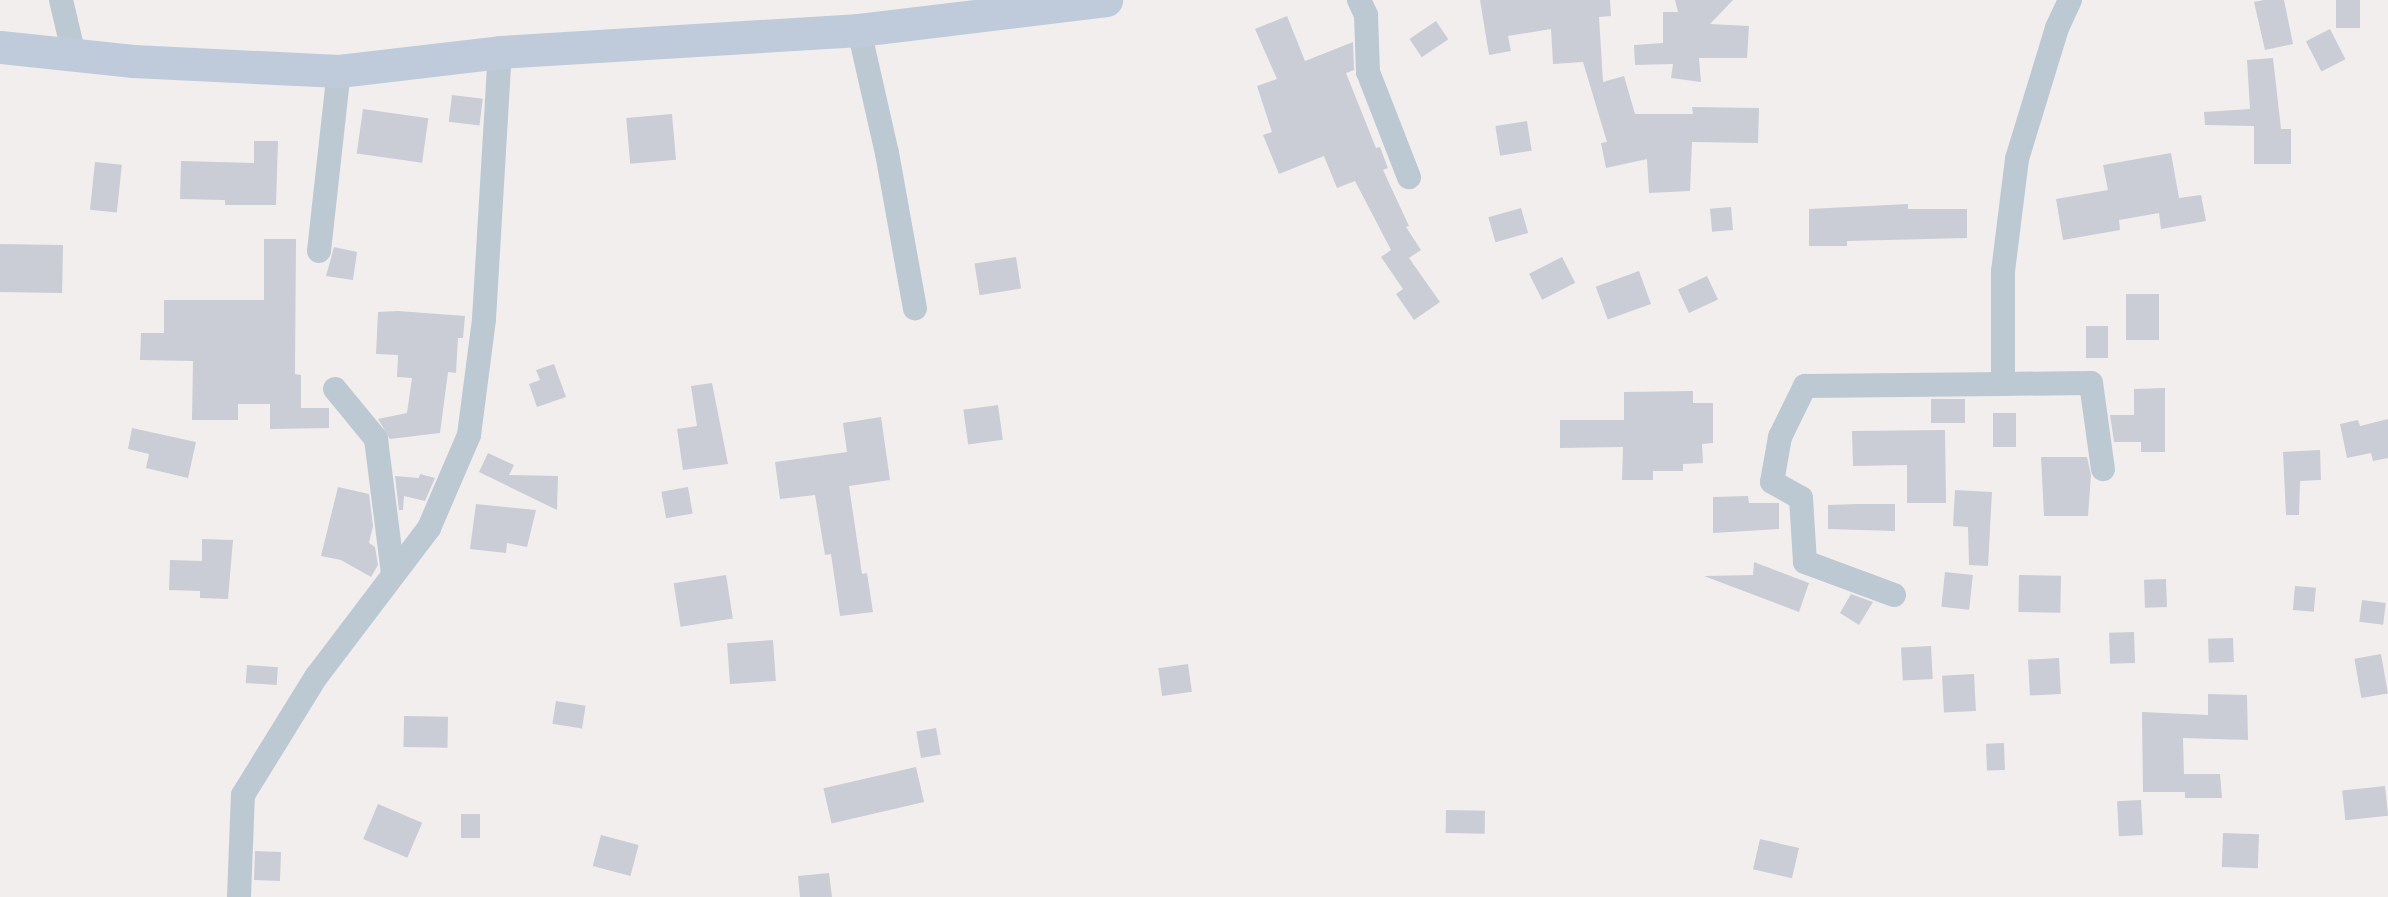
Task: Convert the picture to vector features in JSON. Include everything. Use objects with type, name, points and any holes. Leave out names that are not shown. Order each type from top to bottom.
[{"type":"main road","points":[[0,47],[74,55],[339,71],[500,52],[859,30],[1106,0]]},
{"type":"street","points":[[61,0],[74,55]]},
{"type":"street","points":[[1359,0],[1366,15],[1368,72],[1409,177]]},
{"type":"street","points":[[2003,384],[2003,271],[2017,159],[2056,28],[2070,0]]},
{"type":"street","points":[[859,30],[887,153],[915,309]]},
{"type":"street","points":[[239,897],[243,795],[303,697],[393,573],[429,528],[469,435],[484,319],[500,52]]},
{"type":"street","points":[[319,251],[339,71]]},
{"type":"street","points":[[1894,595],[1805,562],[1801,498],[1772,482],[1780,437],[1805,386],[2091,384],[2103,469]]},
{"type":"street","points":[[335,389],[376,439],[393,573]]},
{"type":"building","points":[[1480,0],[1610,0],[1611,16],[1599,17],[1603,82],[1624,76],[1635,114],[1693,114],[1692,107],[1759,108],[1758,143],[1692,142],[1690,191],[1649,193],[1647,159],[1606,168],[1601,143],[1607,142],[1583,62],[1553,64],[1551,29],[1508,36],[1511,51],[1489,55]]},
{"type":"building","points":[[1675,0],[1733,0],[1710,24],[1749,26],[1747,58],[1699,58],[1701,82],[1671,78],[1673,64],[1635,65],[1634,45],[1663,43],[1663,12],[1678,12]]},
{"type":"building","points":[[2284,0],[2293,44],[2265,50],[2254,2]]},
{"type":"building","points":[[2336,0],[2360,0],[2360,28],[2336,28]]},
{"type":"building","points":[[1287,16],[1305,61],[1353,42],[1354,70],[1346,73],[1376,148],[1380,147],[1388,168],[1383,170],[1409,226],[1406,227],[1421,250],[1409,258],[1440,302],[1414,320],[1396,294],[1403,289],[1381,257],[1391,250],[1355,181],[1337,188],[1324,156],[1279,174],[1263,135],[1272,132],[1257,86],[1277,79],[1255,29]]},
{"type":"building","points":[[1436,21],[1448,39],[1422,57],[1409,39]]},
{"type":"building","points":[[2330,29],[2345,59],[2321,72],[2306,41]]},
{"type":"building","points":[[2273,58],[2281,129],[2291,129],[2291,164],[2254,164],[2254,126],[2205,125],[2204,112],[2250,109],[2247,60]]},
{"type":"building","points":[[452,95],[483,99],[479,126],[449,122]]},
{"type":"building","points":[[363,109],[428,118],[422,163],[357,154]]},
{"type":"building","points":[[672,114],[676,160],[630,164],[626,118]]},
{"type":"building","points":[[1527,121],[1532,151],[1500,156],[1495,126]]},
{"type":"building","points":[[254,141],[278,141],[276,205],[225,205],[225,200],[180,199],[181,161],[254,163]]},
{"type":"building","points":[[2171,153],[2179,198],[2201,195],[2206,221],[2161,229],[2159,213],[2119,220],[2120,230],[2063,240],[2056,199],[2108,190],[2103,165]]},
{"type":"building","points":[[95,162],[122,165],[117,213],[90,210]]},
{"type":"building","points":[[1908,204],[1908,209],[1967,209],[1967,238],[1847,241],[1847,246],[1809,246],[1809,209]]},
{"type":"building","points":[[1731,207],[1733,230],[1712,232],[1710,209]]},
{"type":"building","points":[[1521,208],[1528,233],[1495,242],[1488,217]]},
{"type":"building","points":[[264,239],[296,239],[295,374],[301,375],[301,408],[329,408],[329,428],[270,429],[270,404],[238,404],[238,420],[192,420],[193,361],[140,360],[141,333],[164,333],[164,300],[264,300]]},
{"type":"building","points":[[0,244],[63,245],[62,293],[0,292]]},
{"type":"building","points":[[334,247],[357,252],[353,280],[326,276]]},
{"type":"building","points":[[1016,257],[1021,289],[980,295],[975,264]]},
{"type":"building","points":[[1562,257],[1575,283],[1542,300],[1529,274]]},
{"type":"building","points":[[1639,271],[1651,304],[1608,320],[1596,287]]},
{"type":"building","points":[[1707,276],[1718,300],[1689,313],[1678,290]]},
{"type":"building","points":[[2126,294],[2159,294],[2159,340],[2126,340]]},
{"type":"building","points":[[398,311],[465,316],[463,338],[458,338],[456,373],[448,372],[440,433],[390,439],[378,419],[407,413],[412,378],[397,377],[398,355],[376,354],[378,312]]},
{"type":"building","points":[[2086,326],[2108,326],[2108,358],[2086,358]]},
{"type":"building","points":[[554,364],[566,397],[537,407],[529,384],[540,380],[536,370]]},
{"type":"building","points":[[712,383],[728,464],[683,470],[677,429],[697,426],[691,386]]},
{"type":"building","points":[[2165,388],[2165,452],[2141,452],[2141,442],[2114,442],[2110,415],[2134,415],[2134,389]]},
{"type":"building","points":[[1693,391],[1693,403],[1713,403],[1713,443],[1702,444],[1703,463],[1683,464],[1683,471],[1653,471],[1653,480],[1622,480],[1623,447],[1560,448],[1560,420],[1624,420],[1624,392]]},
{"type":"building","points":[[1931,399],[1965,399],[1965,423],[1931,423]]},
{"type":"building","points":[[998,405],[1003,440],[968,445],[963,410]]},
{"type":"building","points":[[1993,413],[2016,413],[2016,447],[1993,447]]},
{"type":"building","points":[[881,417],[890,480],[849,486],[862,574],[867,573],[873,612],[840,616],[831,554],[825,555],[815,495],[780,499],[775,462],[847,452],[843,423]]},
{"type":"building","points":[[2388,419],[2388,458],[2373,461],[2371,453],[2347,458],[2340,424],[2358,420],[2360,426]]},
{"type":"building","points":[[132,428],[196,442],[188,478],[146,468],[149,454],[128,449]]},
{"type":"building","points":[[1945,430],[1946,503],[1907,503],[1907,465],[1853,466],[1852,431]]},
{"type":"building","points":[[2320,450],[2321,480],[2300,481],[2299,515],[2286,515],[2283,452]]},
{"type":"building","points":[[488,453],[514,465],[509,475],[558,476],[557,510],[479,472]]},
{"type":"building","points":[[2041,457],[2087,457],[2091,475],[2088,516],[2044,516]]},
{"type":"building","points":[[420,474],[435,478],[425,501],[404,496],[403,510],[399,510],[395,476],[419,478]]},
{"type":"building","points":[[338,487],[369,494],[373,526],[369,543],[375,547],[378,565],[371,577],[341,560],[321,556]]},
{"type":"building","points":[[688,487],[693,514],[666,518],[661,492]]},
{"type":"building","points":[[1955,490],[1992,492],[1988,566],[1969,565],[1968,527],[1953,526]]},
{"type":"building","points":[[1748,496],[1749,503],[1779,503],[1779,529],[1713,533],[1713,497]]},
{"type":"building","points":[[476,504],[536,510],[527,547],[507,543],[506,553],[470,549]]},
{"type":"building","points":[[1895,504],[1895,531],[1828,529],[1828,505]]},
{"type":"building","points":[[202,539],[233,540],[228,599],[200,598],[200,591],[169,590],[170,560],[202,561]]},
{"type":"building","points":[[1754,562],[1809,583],[1799,612],[1704,576],[1753,575]]},
{"type":"building","points":[[1945,572],[1973,575],[1969,610],[1941,607]]},
{"type":"building","points":[[726,575],[733,618],[681,627],[674,583]]},
{"type":"building","points":[[2019,575],[2061,576],[2060,613],[2018,612]]},
{"type":"building","points":[[2166,579],[2167,607],[2145,608],[2144,580]]},
{"type":"building","points":[[2295,586],[2316,588],[2314,612],[2293,610]]},
{"type":"building","points":[[1851,594],[1873,602],[1859,625],[1840,613]]},
{"type":"building","points":[[2362,600],[2386,603],[2383,625],[2359,622]]},
{"type":"building","points":[[2134,632],[2135,663],[2110,664],[2109,633]]},
{"type":"building","points":[[2233,638],[2234,662],[2209,663],[2208,639]]},
{"type":"building","points":[[773,640],[776,681],[730,684],[727,643]]},
{"type":"building","points":[[1931,646],[1933,679],[1903,681],[1901,648]]},
{"type":"building","points":[[2381,654],[2388,693],[2361,698],[2354,659]]},
{"type":"building","points":[[2059,658],[2061,694],[2030,696],[2028,660]]},
{"type":"building","points":[[1188,664],[1192,692],[1162,696],[1158,668]]},
{"type":"building","points":[[247,665],[278,667],[277,685],[246,683]]},
{"type":"building","points":[[1974,674],[1976,711],[1944,713],[1942,676]]},
{"type":"building","points":[[2208,694],[2247,695],[2248,740],[2183,738],[2184,774],[2220,774],[2222,798],[2185,798],[2185,792],[2143,792],[2142,712],[2208,715]]},
{"type":"building","points":[[556,701],[586,706],[582,728],[552,724]]},
{"type":"building","points":[[404,716],[448,717],[447,748],[403,747]]},
{"type":"building","points":[[936,728],[941,755],[921,758],[916,731]]},
{"type":"building","points":[[2004,743],[2005,770],[1987,771],[1986,744]]},
{"type":"building","points":[[916,767],[924,802],[832,823],[823,788]]},
{"type":"building","points":[[2385,786],[2388,816],[2345,820],[2342,790]]},
{"type":"building","points":[[2141,800],[2143,835],[2119,836],[2117,801]]},
{"type":"building","points":[[378,804],[422,823],[407,858],[363,839]]},
{"type":"building","points":[[1446,810],[1485,811],[1485,834],[1446,833]]},
{"type":"building","points":[[461,814],[480,814],[480,838],[461,838]]},
{"type":"building","points":[[2223,833],[2259,834],[2258,868],[2222,867]]},
{"type":"building","points":[[601,835],[639,845],[630,876],[593,866]]},
{"type":"building","points":[[1760,839],[1799,848],[1792,878],[1753,869]]},
{"type":"building","points":[[255,851],[281,852],[280,881],[254,880]]},
{"type":"building","points":[[829,873],[832,897],[800,897],[798,876]]}]
